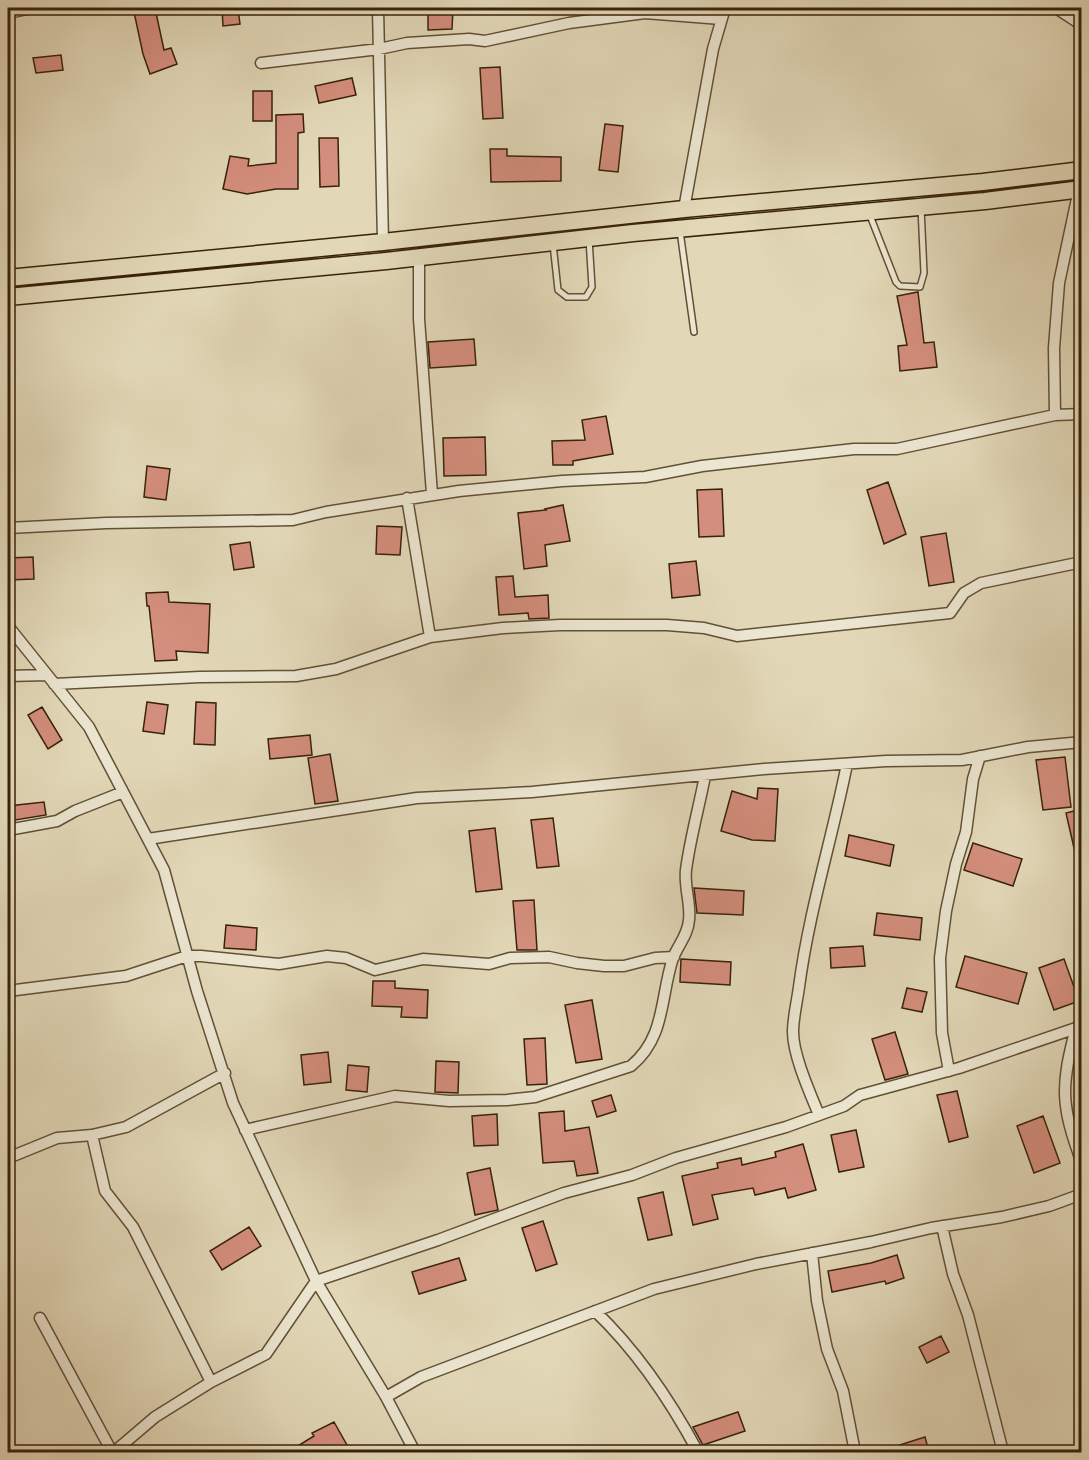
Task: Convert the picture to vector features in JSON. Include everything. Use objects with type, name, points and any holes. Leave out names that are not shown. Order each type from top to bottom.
[{"type":"highway","points":[[8,278],[383,242],[684,209],[983,182],[1082,170]]},
{"type":"highway","points":[[8,297],[921,207],[1080,189]]},
{"type":"street","points":[[8,13],[32,8]]},
{"type":"street","points":[[378,8],[383,242]]},
{"type":"street","points":[[684,209],[713,49],[725,8]]},
{"type":"street","points":[[1056,8],[1082,25]]},
{"type":"street","points":[[261,63],[379,49],[407,43],[469,39],[485,41],[569,23],[645,13],[722,20]]},
{"type":"street","points":[[1055,415],[1054,348],[1059,283],[1080,189]]},
{"type":"street","points":[[419,256],[419,319],[432,494]]},
{"type":"street","points":[[8,528],[106,523],[293,520],[432,494],[562,481],[645,477],[702,466],[854,449],[897,449],[1055,415],[1081,417]]},
{"type":"street","points":[[407,498],[430,637]]},
{"type":"street","points":[[54,684],[200,677],[296,676],[336,669],[430,637],[503,628],[560,625],[668,625],[704,628],[737,636],[939,616],[951,613],[964,593],[981,583],[1082,562]]},
{"type":"street","points":[[8,626],[89,727],[164,870],[197,991],[233,1103],[316,1281],[386,1397],[416,1452]]},
{"type":"street","points":[[8,676],[47,675]]},
{"type":"street","points":[[148,839],[417,798],[532,792],[764,769],[962,760],[1028,747],[1082,742]]},
{"type":"street","points":[[949,1071],[942,1033],[940,958],[948,902],[966,832],[973,779],[980,756]]},
{"type":"street","points":[[819,1115],[803,1076],[792,1034],[804,953],[818,884],[837,816],[847,764]]},
{"type":"street","points":[[245,1130],[395,1096],[449,1101],[507,1100],[535,1096],[622,1070],[636,1062],[650,1046],[674,957],[689,923],[686,872],[705,776]]},
{"type":"street","points":[[8,830],[57,821],[75,811],[123,792]]},
{"type":"street","points":[[8,991],[126,976],[187,956],[279,964],[327,956],[346,958],[375,970],[423,959],[489,964],[510,958],[549,957],[577,963],[624,966],[655,958],[674,957]]},
{"type":"street","points":[[40,1318],[113,1452],[155,1417],[211,1382],[266,1354],[316,1281],[438,1240],[564,1193],[632,1175],[676,1158],[786,1127],[844,1106],[860,1095],[949,1071],[1079,1027]]},
{"type":"street","points":[[1079,1027],[1066,1062],[1064,1096],[1065,1111],[1082,1163]]},
{"type":"street","points":[[8,1158],[57,1138],[92,1135],[126,1127],[225,1073]]},
{"type":"street","points":[[92,1135],[105,1191],[133,1227],[211,1382]]},
{"type":"street","points":[[386,1397],[421,1377],[654,1289],[942,1226],[1002,1217],[1049,1206],[1082,1194]]},
{"type":"street","points":[[942,1226],[953,1274],[968,1315],[1003,1452]]},
{"type":"street","points":[[812,1253],[817,1301],[827,1349],[843,1391],[855,1452]]},
{"type":"street","points":[[595,1311],[616,1331],[665,1394],[698,1452]]},
{"type":"lane","points":[[869,212],[896,282],[900,286],[920,287],[924,273],[921,207]]},
{"type":"lane","points":[[680,229],[694,332]]},
{"type":"lane","points":[[553,242],[558,290],[567,297],[586,297],[592,287],[589,238]]},
{"type":"building","points":[[155,8],[164,50],[171,48],[177,64],[150,74],[134,12]]},
{"type":"building","points":[[222,8],[238,8],[240,24],[223,26]]},
{"type":"building","points":[[428,8],[453,8],[452,29],[428,30]]},
{"type":"building","points":[[61,55],[63,70],[36,73],[33,58]]},
{"type":"building","points":[[500,67],[503,118],[483,119],[480,68]]},
{"type":"building","points":[[352,78],[356,95],[319,103],[315,86]]},
{"type":"building","points":[[253,91],[272,91],[272,121],[253,121]]},
{"type":"building","points":[[303,114],[304,132],[298,133],[298,189],[276,189],[247,194],[223,189],[230,156],[249,159],[248,166],[276,163],[276,115]]},
{"type":"building","points":[[605,124],[623,126],[618,172],[599,170]]},
{"type":"building","points":[[319,138],[338,138],[339,186],[320,187]]},
{"type":"building","points":[[490,149],[507,149],[507,156],[561,157],[561,181],[491,182]]},
{"type":"building","points":[[918,292],[924,343],[934,342],[937,367],[900,371],[898,346],[907,345],[897,296]]},
{"type":"building","points":[[474,339],[476,365],[430,368],[428,342]]},
{"type":"building","points":[[606,416],[613,454],[573,461],[573,465],[553,465],[552,441],[585,440],[582,420]]},
{"type":"building","points":[[485,437],[486,475],[444,476],[443,438]]},
{"type":"building","points":[[147,466],[170,469],[166,500],[144,497]]},
{"type":"building","points":[[888,482],[906,534],[884,544],[867,490]]},
{"type":"building","points":[[722,489],[724,536],[699,537],[697,490]]},
{"type":"building","points":[[563,505],[570,541],[545,545],[547,566],[524,569],[518,513],[546,510]]},
{"type":"building","points":[[377,526],[402,527],[400,555],[376,554]]},
{"type":"building","points":[[946,533],[954,582],[929,586],[921,537]]},
{"type":"building","points":[[250,542],[254,567],[234,570],[230,545]]},
{"type":"building","points":[[33,557],[34,579],[8,580],[8,558]]},
{"type":"building","points":[[696,561],[700,595],[672,598],[669,564]]},
{"type":"building","points":[[513,576],[515,597],[548,595],[549,618],[529,619],[528,613],[499,615],[496,577]]},
{"type":"building","points":[[168,592],[169,602],[210,604],[208,653],[176,651],[177,660],[155,661],[146,593]]},
{"type":"building","points":[[147,702],[168,705],[164,734],[143,731]]},
{"type":"building","points":[[196,702],[216,703],[215,745],[194,744]]},
{"type":"building","points":[[42,707],[62,740],[48,749],[28,715]]},
{"type":"building","points":[[310,735],[312,755],[270,759],[268,739]]},
{"type":"building","points":[[330,754],[338,801],[315,804],[308,758]]},
{"type":"building","points":[[1065,757],[1071,807],[1043,810],[1036,760]]},
{"type":"building","points":[[758,788],[778,789],[775,841],[752,840],[721,831],[732,791],[757,799]]},
{"type":"building","points":[[44,802],[46,815],[9,821],[8,806]]},
{"type":"building","points":[[1082,809],[1082,860],[1077,861],[1066,813]]},
{"type":"building","points":[[553,818],[559,866],[537,868],[531,820]]},
{"type":"building","points":[[495,828],[502,889],[476,892],[469,831]]},
{"type":"building","points":[[849,835],[894,845],[890,866],[845,856]]},
{"type":"building","points":[[973,843],[1022,859],[1013,886],[964,870]]},
{"type":"building","points":[[694,888],[744,891],[743,915],[697,913]]},
{"type":"building","points":[[534,900],[537,950],[517,950],[513,901]]},
{"type":"building","points":[[877,913],[922,918],[920,940],[874,935]]},
{"type":"building","points":[[226,925],[257,928],[256,950],[224,948]]},
{"type":"building","points":[[863,946],[865,966],[831,968],[830,948]]},
{"type":"building","points":[[965,956],[1027,973],[1018,1004],[956,987]]},
{"type":"building","points":[[681,959],[731,962],[730,985],[680,982]]},
{"type":"building","points":[[1064,959],[1079,1001],[1054,1010],[1039,968]]},
{"type":"building","points":[[373,981],[395,981],[395,988],[428,990],[427,1018],[401,1017],[402,1007],[372,1006]]},
{"type":"building","points":[[907,988],[927,992],[922,1012],[902,1008]]},
{"type":"building","points":[[592,1000],[602,1059],[576,1063],[565,1005]]},
{"type":"building","points":[[895,1032],[908,1074],[885,1080],[872,1039]]},
{"type":"building","points":[[545,1038],[547,1084],[527,1085],[524,1039]]},
{"type":"building","points":[[328,1052],[331,1082],[304,1085],[301,1055]]},
{"type":"building","points":[[436,1061],[459,1062],[458,1093],[435,1092]]},
{"type":"building","points":[[348,1065],[369,1067],[367,1092],[346,1090]]},
{"type":"building","points":[[957,1091],[968,1137],[949,1142],[937,1095]]},
{"type":"building","points":[[611,1095],[616,1111],[597,1117],[592,1101]]},
{"type":"building","points":[[564,1111],[565,1131],[589,1127],[598,1173],[577,1176],[574,1161],[543,1163],[539,1113]]},
{"type":"building","points":[[497,1114],[498,1145],[474,1146],[472,1116]]},
{"type":"building","points":[[1043,1116],[1060,1163],[1034,1173],[1017,1126]]},
{"type":"building","points":[[856,1130],[864,1167],[839,1172],[831,1135]]},
{"type":"building","points":[[803,1144],[816,1190],[788,1198],[785,1188],[755,1195],[753,1188],[712,1195],[718,1219],[693,1225],[682,1176],[718,1168],[717,1163],[741,1158],[742,1165],[776,1157],[775,1152]]},
{"type":"building","points":[[490,1168],[498,1210],[475,1215],[467,1173]]},
{"type":"building","points":[[663,1192],[672,1235],[648,1240],[638,1198]]},
{"type":"building","points":[[543,1221],[557,1264],[536,1271],[522,1228]]},
{"type":"building","points":[[249,1227],[261,1246],[222,1270],[210,1251]]},
{"type":"building","points":[[897,1255],[904,1278],[886,1284],[885,1281],[832,1292],[828,1271],[871,1263]]},
{"type":"building","points":[[459,1258],[466,1280],[419,1294],[412,1272]]},
{"type":"building","points":[[941,1336],[949,1352],[927,1363],[919,1347]]},
{"type":"building","points":[[738,1412],[745,1431],[703,1445],[693,1427]]},
{"type":"building","points":[[334,1422],[351,1452],[288,1452],[314,1436],[312,1433]]},
{"type":"building","points":[[925,1437],[929,1452],[885,1452],[884,1450]]}]
